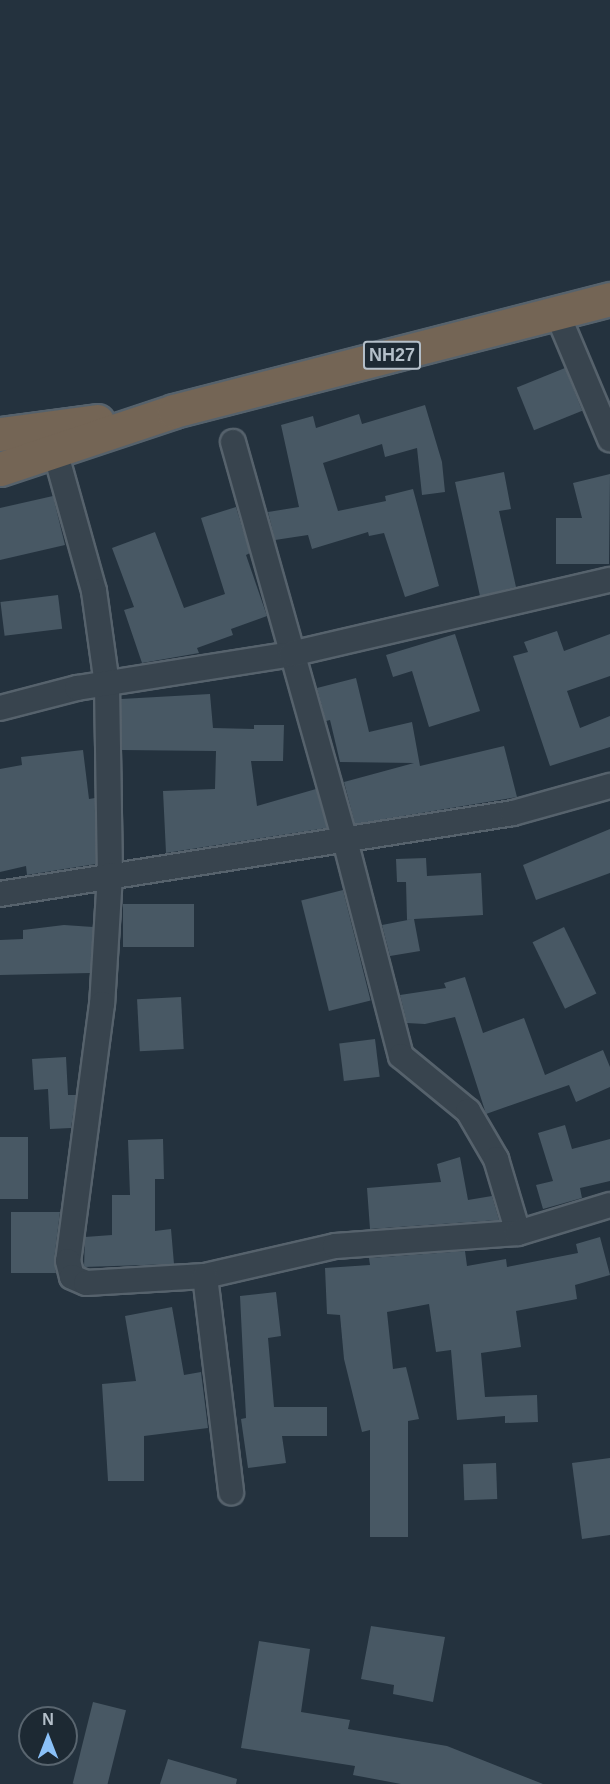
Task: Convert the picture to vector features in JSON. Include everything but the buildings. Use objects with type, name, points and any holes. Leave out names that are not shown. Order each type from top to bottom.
[{"type":"highway","name":"NH27","points":[[0,469],[174,411],[610,299]]},
{"type":"highway","name":"NH27","points":[[0,434],[174,411]]},
{"type":"street","points":[[557,313],[610,439]]},
{"type":"street","points":[[233,442],[345,840],[401,1056],[468,1111],[496,1159],[518,1233]]},
{"type":"street","points":[[55,451],[94,591],[107,685],[110,875],[102,1004],[68,1261],[72,1277],[86,1283],[204,1276],[335,1246],[518,1233],[610,1205]]},
{"type":"street","points":[[0,708],[107,685],[291,654],[610,580]]},
{"type":"street","points":[[0,894],[513,813],[610,786]]},
{"type":"street","points":[[204,1276],[231,1492]]}]
